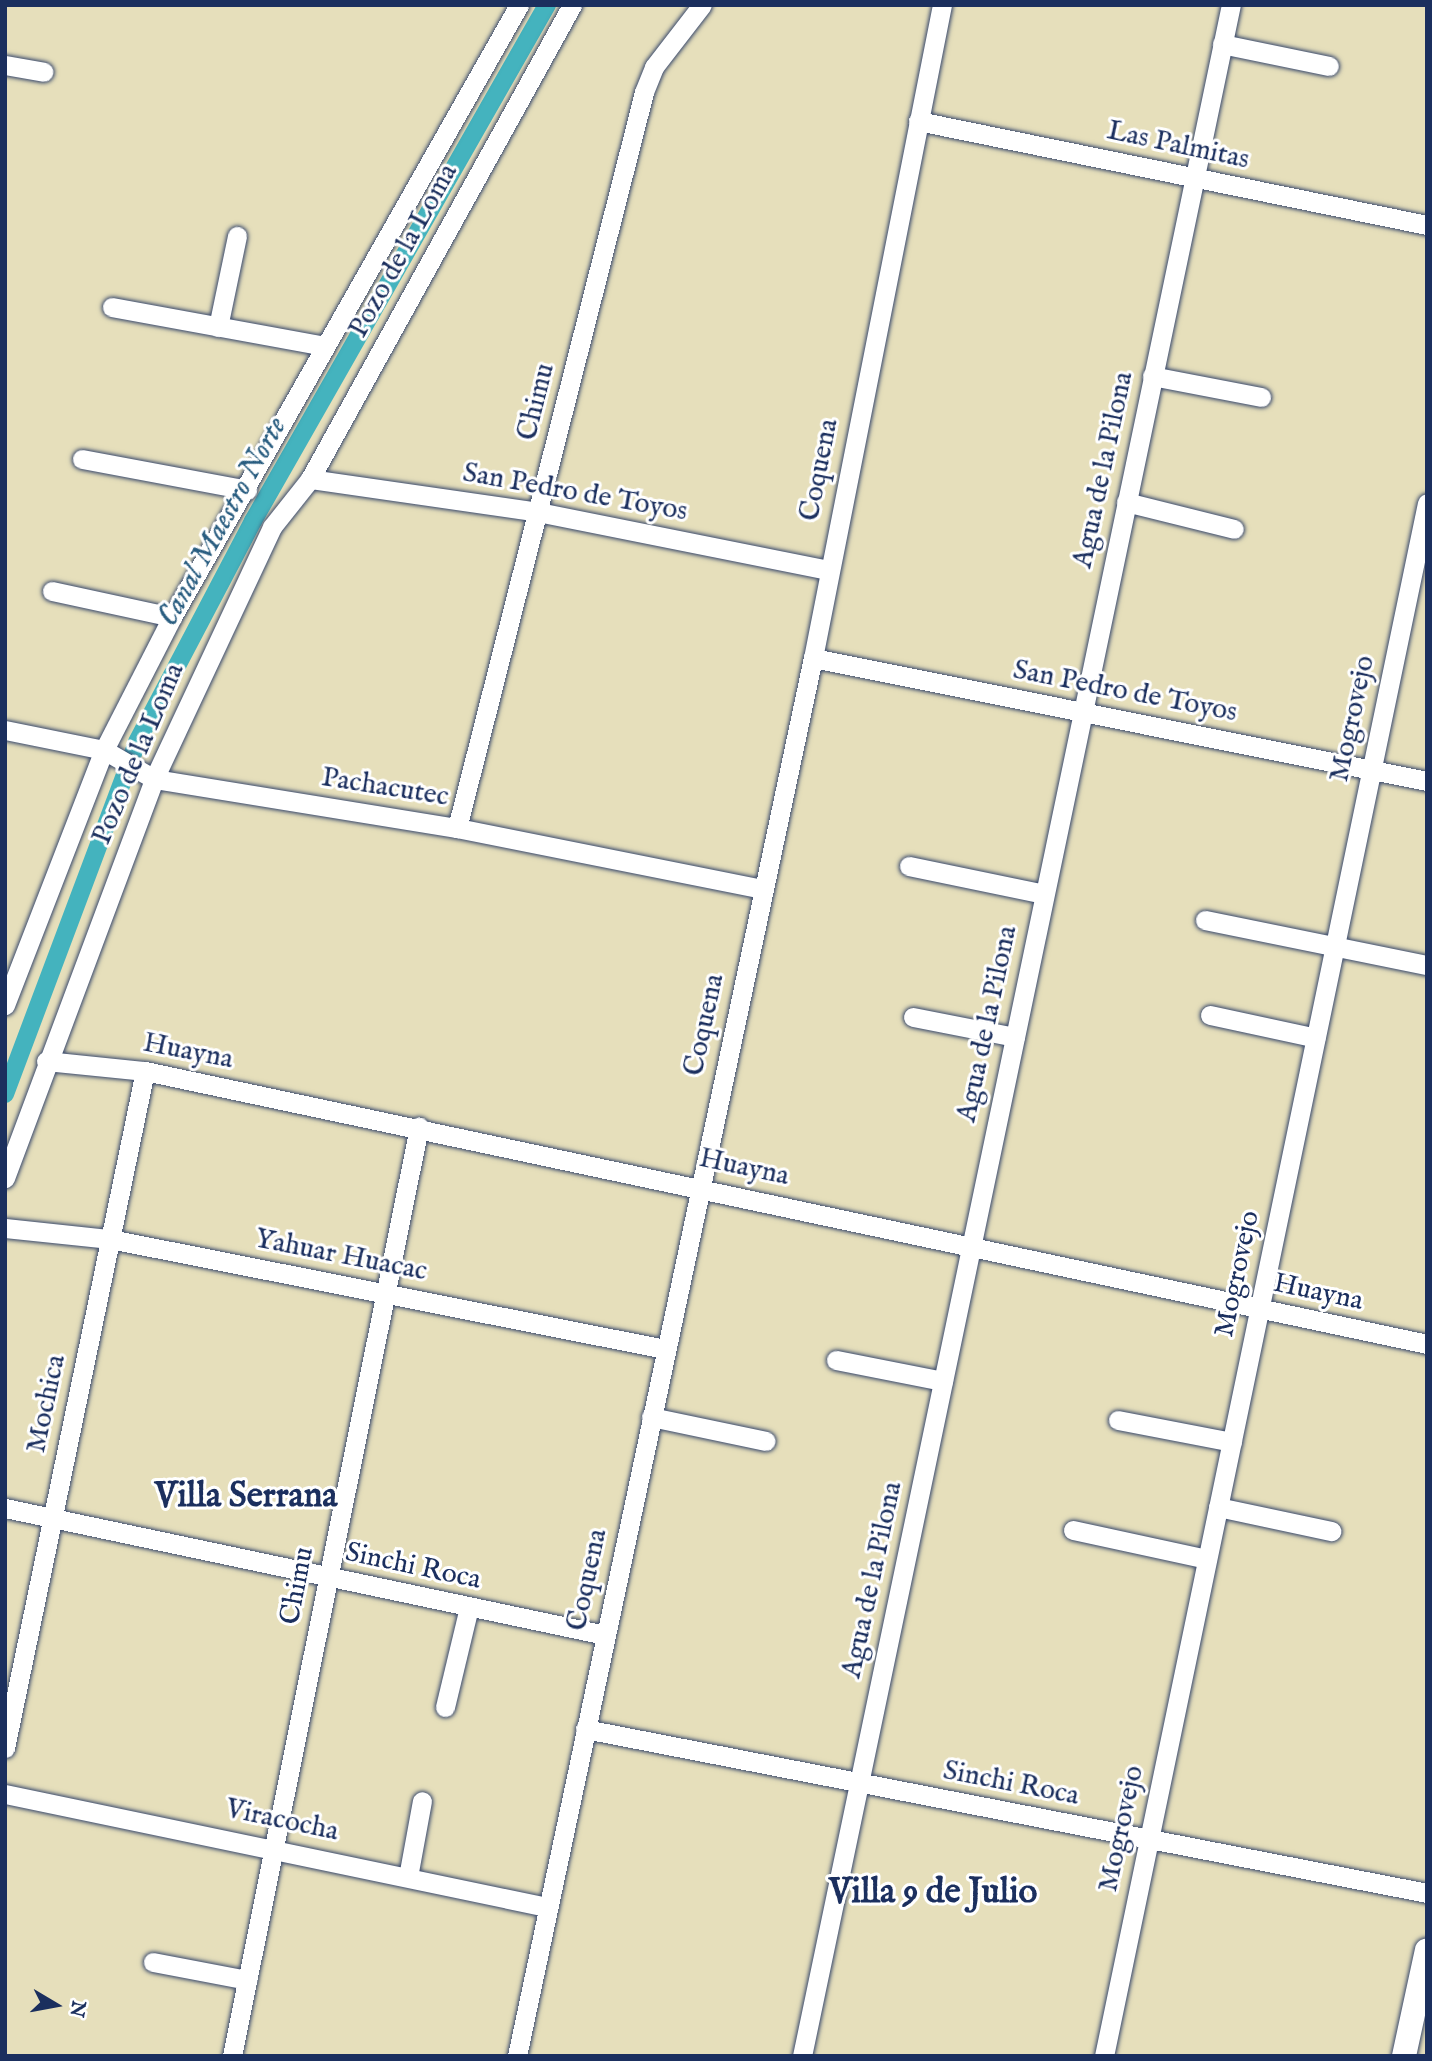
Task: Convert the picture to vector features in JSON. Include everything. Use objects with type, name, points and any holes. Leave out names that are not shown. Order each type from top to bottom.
[{"type":"main road","points":[[1404,2056],[1427,1950]]},
{"type":"street","name":"Pozo de la Loma","points":[[6,1001],[104,750],[172,617],[247,490],[324,346],[519,5]]},
{"type":"street","name":"Pozo de la Loma","points":[[5,1178],[46,1061],[154,779],[272,527],[310,480],[572,5]]},
{"type":"street","name":"Chimu","points":[[457,828],[644,92],[654,67],[702,5]]},
{"type":"street","name":"Coquena","points":[[517,2056],[699,1186],[813,658],[828,570],[942,5]]},
{"type":"street","name":"Agua de la Pilona","points":[[802,2056],[969,1246],[1231,5]]},
{"type":"street","points":[[1222,44],[1329,66]]},
{"type":"street","points":[[5,65],[43,72]]},
{"type":"street","name":"Las Palmitas","points":[[919,121],[1427,225]]},
{"type":"street","points":[[218,327],[236,236]]},
{"type":"street","points":[[111,307],[324,346]]},
{"type":"street","points":[[1152,376],[1261,397]]},
{"type":"street","points":[[82,459],[247,490]]},
{"type":"street","name":"San Pedro de Toyos","points":[[310,480],[538,512],[828,570]]},
{"type":"street","points":[[1126,502],[1234,529]]},
{"type":"street","name":"Mogrovejo","points":[[1104,2056],[1427,503]]},
{"type":"street","points":[[52,591],[172,617]]},
{"type":"street","name":"San Pedro de Toyos","points":[[813,658],[1427,781]]},
{"type":"street","name":"Pachacutec","points":[[5,730],[104,750],[154,779],[457,828],[762,889]]},
{"type":"street","points":[[909,866],[1044,894]]},
{"type":"street","points":[[1205,920],[1427,965]]},
{"type":"street","points":[[1210,1015],[1315,1038]]},
{"type":"street","points":[[913,1017],[1014,1037]]},
{"type":"street","name":"Huayna","points":[[46,1061],[145,1071],[419,1127],[1427,1345]]},
{"type":"street","name":"Mochica","points":[[5,1748],[145,1071]]},
{"type":"street","name":"Chimu","points":[[232,2056],[419,1127]]},
{"type":"street","name":"Yahuar Huacac","points":[[5,1228],[110,1239],[665,1349]]},
{"type":"street","points":[[836,1360],[943,1381]]},
{"type":"street","points":[[651,1417],[766,1441]]},
{"type":"street","points":[[1118,1420],[1232,1442]]},
{"type":"street","points":[[1218,1507],[1331,1531]]},
{"type":"street","name":"Sinchi Roca","points":[[5,1508],[605,1635]]},
{"type":"street","points":[[1073,1530],[1207,1559]]},
{"type":"street","points":[[445,1707],[469,1607]]},
{"type":"street","name":"Sinchi Roca","points":[[585,1729],[1427,1893]]},
{"type":"street","name":"Viracocha","points":[[5,1794],[273,1847],[547,1906]]},
{"type":"street","points":[[408,1877],[422,1801]]},
{"type":"street","points":[[153,1962],[247,1980]]},
{"type":"waterway","name":"Canal Maestro Norte","points":[[5,1094],[137,742],[253,521],[547,5]]},
{"type":"district","name":"Villa Serrana","points":[[246,1497]]},
{"type":"district","name":"Villa 9 de Julio","points":[[933,1893]]}]
